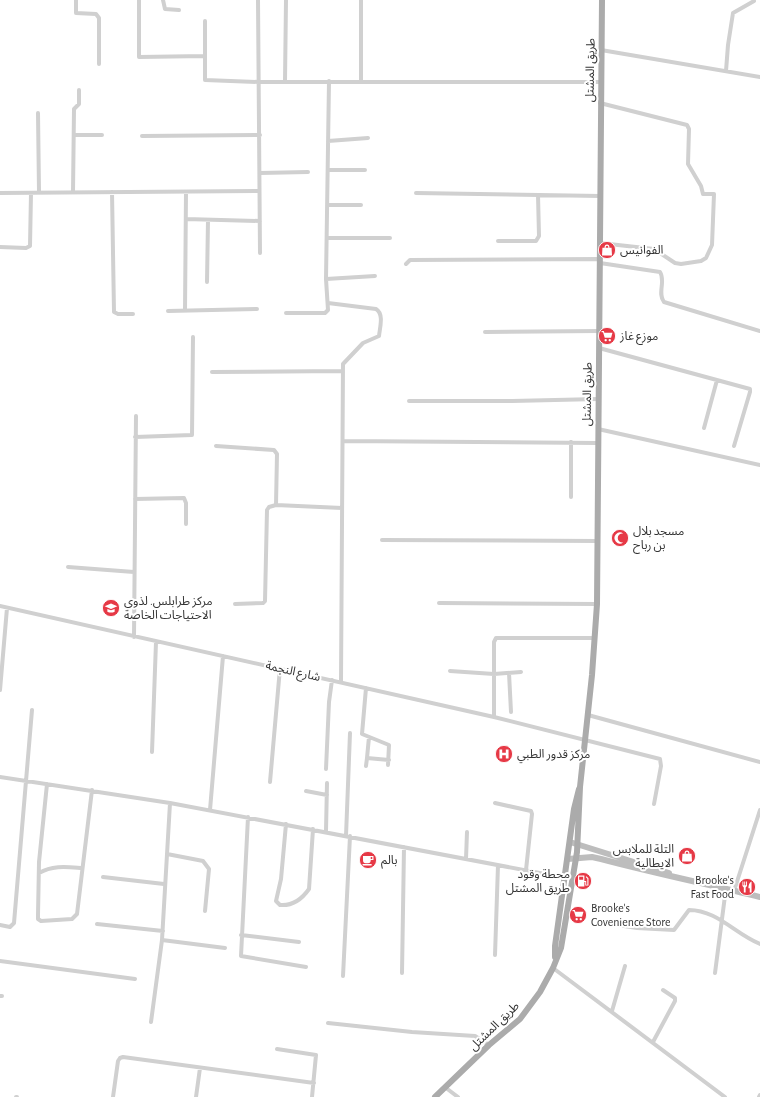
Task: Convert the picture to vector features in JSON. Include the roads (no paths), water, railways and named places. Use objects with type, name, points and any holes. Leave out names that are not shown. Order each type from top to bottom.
[{"type":"main road","name":"طريق المشتل","points":[[435,1097],[489,1045],[520,1019],[534,1001],[556,961],[565,928],[577,844],[580,787],[588,715],[597,604],[597,443],[600,331],[600,103],[602,0]]},
{"type":"main road","name":"طريق المشتل","points":[[556,961],[555,946],[566,878],[576,796],[580,787]]},
{"type":"main road","points":[[570,842],[686,879]]},
{"type":"main road","points":[[568,858],[592,857],[656,874],[726,888],[760,898]]},
{"type":"street","points":[[76,0],[76,13],[96,14],[99,18],[99,64]]},
{"type":"street","points":[[139,0],[139,57],[205,56]]},
{"type":"street","points":[[163,0],[165,9],[179,10]]},
{"type":"street","points":[[258,0],[260,253]]},
{"type":"street","points":[[285,81],[286,0]]},
{"type":"street","points":[[361,0],[361,81]]},
{"type":"street","points":[[726,71],[733,13],[754,1]]},
{"type":"street","points":[[205,21],[205,80],[259,82],[601,82]]},
{"type":"street","points":[[601,50],[760,77]]},
{"type":"street","points":[[286,313],[325,313],[328,310],[326,279],[329,81]]},
{"type":"street","points":[[73,192],[74,109],[79,104],[79,90]]},
{"type":"street","points":[[600,103],[687,125],[689,129],[688,164],[701,186],[703,194],[714,194],[712,245],[706,258],[701,261],[681,264],[675,263],[654,249],[600,243]]},
{"type":"street","points":[[38,113],[39,192]]},
{"type":"street","points":[[74,135],[102,135]]},
{"type":"street","points":[[142,136],[260,135]]},
{"type":"street","points":[[328,141],[368,138]]},
{"type":"street","points":[[328,170],[365,170]]},
{"type":"street","points":[[260,173],[308,172]]},
{"type":"street","points":[[112,192],[114,312],[118,314],[133,314]]},
{"type":"street","points":[[185,311],[186,192]]},
{"type":"street","points":[[0,193],[260,192]]},
{"type":"street","points":[[0,247],[26,248],[30,246],[31,193]]},
{"type":"street","points":[[416,193],[600,196]]},
{"type":"street","points":[[498,241],[536,241],[539,236],[538,195]]},
{"type":"street","points":[[327,205],[361,205]]},
{"type":"street","points":[[186,220],[260,221]]},
{"type":"street","points":[[207,282],[208,220]]},
{"type":"street","points":[[327,238],[390,238]]},
{"type":"street","points":[[406,264],[410,260],[600,261],[660,272],[662,277],[661,295],[664,302],[760,331]]},
{"type":"street","points":[[326,279],[375,276]]},
{"type":"street","points":[[328,303],[376,309],[380,313],[379,336],[362,343],[356,348],[343,364],[342,371],[343,441],[341,682]]},
{"type":"street","points":[[168,311],[257,309]]},
{"type":"street","points":[[485,332],[600,331]]},
{"type":"street","points":[[135,437],[192,435],[193,336]]},
{"type":"street","points":[[599,348],[750,389],[734,446]]},
{"type":"street","points":[[212,372],[342,371]]},
{"type":"street","points":[[704,428],[717,380]]},
{"type":"street","points":[[409,401],[598,399]]},
{"type":"street","points":[[134,637],[136,416]]},
{"type":"street","points":[[598,429],[760,465]]},
{"type":"street","points":[[343,441],[597,443]]},
{"type":"street","points":[[571,442],[571,497]]},
{"type":"street","points":[[216,446],[274,450],[277,454],[276,505]]},
{"type":"street","points":[[135,499],[184,498],[186,503],[186,524]]},
{"type":"street","points":[[235,604],[263,603],[266,601],[267,510],[272,505],[342,508]]},
{"type":"street","points":[[382,540],[597,541]]},
{"type":"street","points":[[68,567],[134,572]]},
{"type":"street","points":[[439,603],[597,604]]},
{"type":"street","name":"شارع النجمة","points":[[0,606],[494,717],[660,759],[661,766],[654,804]]},
{"type":"street","points":[[0,690],[7,608]]},
{"type":"street","points":[[494,717],[494,642],[498,637],[595,638]]},
{"type":"street","points":[[152,752],[156,642]]},
{"type":"street","points":[[210,810],[224,656]]},
{"type":"street","points":[[270,782],[280,668]]},
{"type":"street","points":[[450,671],[494,674],[521,672]]},
{"type":"street","points":[[509,673],[510,712]]},
{"type":"street","points":[[326,770],[329,702],[332,680]]},
{"type":"street","points":[[366,688],[362,734],[389,745],[388,765]]},
{"type":"street","points":[[0,925],[10,927],[14,924],[32,710]]},
{"type":"street","points":[[588,715],[760,762]]},
{"type":"street","points":[[343,976],[350,733]]},
{"type":"street","points":[[366,766],[369,737]]},
{"type":"street","points":[[367,758],[388,760]]},
{"type":"street","points":[[0,777],[92,790],[210,810],[566,878]]},
{"type":"street","points":[[326,831],[327,783]]},
{"type":"street","points":[[47,784],[39,874],[38,919],[41,921],[72,919],[77,914],[92,790]]},
{"type":"street","points":[[306,792],[327,795]]},
{"type":"street","points":[[151,1022],[163,931],[164,884],[170,803]]},
{"type":"street","points":[[495,803],[530,811],[533,815],[526,870]]},
{"type":"street","points":[[734,891],[760,810]]},
{"type":"street","points":[[248,817],[240,953],[243,958],[306,966]]},
{"type":"street","points":[[286,824],[281,879],[276,901],[280,905],[286,906],[300,899],[309,889],[313,829]]},
{"type":"street","points":[[466,859],[467,832]]},
{"type":"street","points":[[402,973],[404,847]]},
{"type":"street","points":[[167,854],[198,860],[203,862],[209,869],[205,910]]},
{"type":"street","points":[[495,955],[498,866]]},
{"type":"street","points":[[39,874],[56,867],[82,868]]},
{"type":"street","points":[[103,877],[164,884]]},
{"type":"street","points":[[715,973],[726,888]]},
{"type":"street","points":[[604,923],[637,928],[674,930],[689,910],[697,910],[715,916],[722,922],[760,944]]},
{"type":"street","points":[[98,924],[163,931]]},
{"type":"street","points":[[241,935],[299,942]]},
{"type":"street","points":[[162,940],[225,948]]},
{"type":"street","points":[[0,961],[135,979]]},
{"type":"street","points":[[612,1011],[625,966]]},
{"type":"street","points":[[553,968],[654,1042],[725,1097]]},
{"type":"street","points":[[654,1042],[675,1000],[675,998],[663,990]]},
{"type":"street","points":[[328,1023],[412,1032],[475,1036],[489,1045]]},
{"type":"street","points":[[277,1049],[316,1055],[312,1097]]},
{"type":"street","points":[[113,1097],[120,1058],[314,1082]]},
{"type":"street","points":[[196,1097],[200,1068]]},
{"type":"street","points":[[446,1088],[458,1097]]},
{"type":"place","name":"الفوانيس","points":[[607,250]]},
{"type":"place","name":"موزع غاز","points":[[607,336]]},
{"type":"place","name":"مسجد بلال بن رباح","points":[[620,538]]},
{"type":"place","name":"مركز طرابلس. لذوي الاحتياجات الخاصة","points":[[111,608]]},
{"type":"place","name":"مركز قدور الطبي","points":[[504,754]]},
{"type":"place","name":"التلة للملابس الايطالية","points":[[687,856]]},
{"type":"place","name":"بالم","points":[[368,860]]},
{"type":"place","name":"محطة وقود طريق المشتل","points":[[583,881]]},
{"type":"place","name":"Brooke's Fast Food","points":[[747,887]]},
{"type":"place","name":"Brooke's Covenience Store","points":[[578,915]]}]
